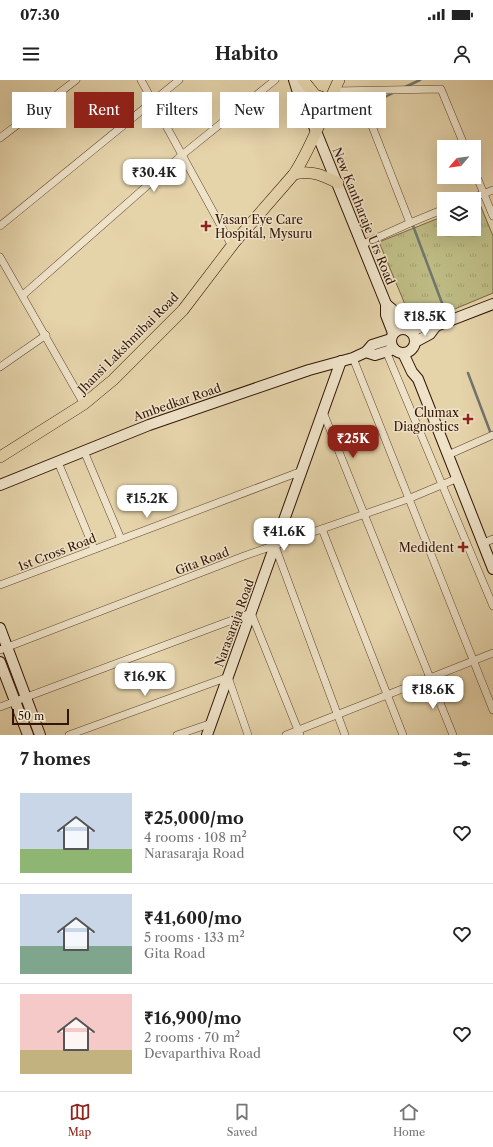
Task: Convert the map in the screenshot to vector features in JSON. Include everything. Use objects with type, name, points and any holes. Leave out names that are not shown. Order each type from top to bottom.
[{"type":"main road","points":[[303,80],[313,92]]},
{"type":"main road","name":"Jhansi Lakshmibai Road","points":[[333,92],[340,80]]},
{"type":"main road","name":"Jhansi Lakshmibai Road","points":[[0,457],[84,404],[113,380],[183,310],[232,246],[294,174],[318,128]]},
{"type":"main road","points":[[294,174],[305,172],[320,175],[338,184]]},
{"type":"street","points":[[0,138],[76,80]]},
{"type":"street","points":[[141,80],[148,92]]},
{"type":"street","points":[[165,92],[179,80]]},
{"type":"street","points":[[23,295],[182,155],[275,80]]},
{"type":"street","points":[[294,80],[298,92]]},
{"type":"street","points":[[303,80],[306,92]]},
{"type":"street","points":[[386,93],[441,90],[462,140]]},
{"type":"street","points":[[0,226],[142,111]]},
{"type":"street","points":[[167,128],[232,246]]},
{"type":"street","name":"New Kantharaje Urs Road","points":[[314,128],[386,304],[392,309],[396,339],[414,337],[409,349]]},
{"type":"street","points":[[372,128],[406,224]]},
{"type":"street","points":[[480,184],[493,216]]},
{"type":"street","points":[[481,195],[493,190]]},
{"type":"street","points":[[362,245],[406,224],[437,212]]},
{"type":"street","points":[[0,257],[46,335],[84,404]]},
{"type":"street","name":"Ambedkar Road","points":[[0,485],[149,425],[310,370],[353,358],[366,352],[375,355],[396,339],[425,325],[436,326],[493,304]]},
{"type":"street","name":"Ambedkar Road","points":[[409,349],[430,334],[436,326]]},
{"type":"street","points":[[0,367],[46,335]]},
{"type":"street","points":[[396,339],[409,349],[419,371],[418,378],[493,569]]},
{"type":"street","points":[[396,339],[442,485],[493,606]]},
{"type":"street","points":[[353,358],[493,710]]},
{"type":"street","name":"Narasaraja Road","points":[[207,735],[341,361]]},
{"type":"street","points":[[323,412],[454,735]]},
{"type":"street","points":[[448,454],[493,435]]},
{"type":"street","points":[[84,451],[121,539]]},
{"type":"street","points":[[58,462],[94,549]]},
{"type":"street","name":"1st Cross Road","points":[[0,585],[302,471]]},
{"type":"street","name":"Gita Road","points":[[4,648],[229,562],[408,499],[458,478]]},
{"type":"street","points":[[322,529],[403,735]]},
{"type":"street","points":[[482,544],[493,539]]},
{"type":"street","points":[[275,546],[345,735]]},
{"type":"street","points":[[0,707],[26,696],[251,614],[299,733]]},
{"type":"street","points":[[0,628],[4,648],[26,696],[40,735]]},
{"type":"street","points":[[286,735],[299,733],[337,715],[493,652]]},
{"type":"street","points":[[0,662],[28,735]]},
{"type":"street","points":[[69,735],[228,677],[248,735]]},
{"type":"street","points":[[177,735],[212,723]]},
{"type":"green space","points":[[481,207],[493,236],[493,293],[414,326],[379,242],[437,219],[437,236],[481,236]]},
{"type":"waterway","points":[[405,87],[420,80]]},
{"type":"waterway","points":[[386,96],[393,93]]},
{"type":"waterway","points":[[412,223],[445,311]]},
{"type":"waterway","points":[[468,373],[491,434]]},
{"type":"place","name":"Vasan Eye Care Hospital, Mysuru","points":[[206,226]]},
{"type":"place","name":"Clumax Diagnostics","points":[[468,419]]},
{"type":"place","name":"Medident","points":[[463,547]]}]
